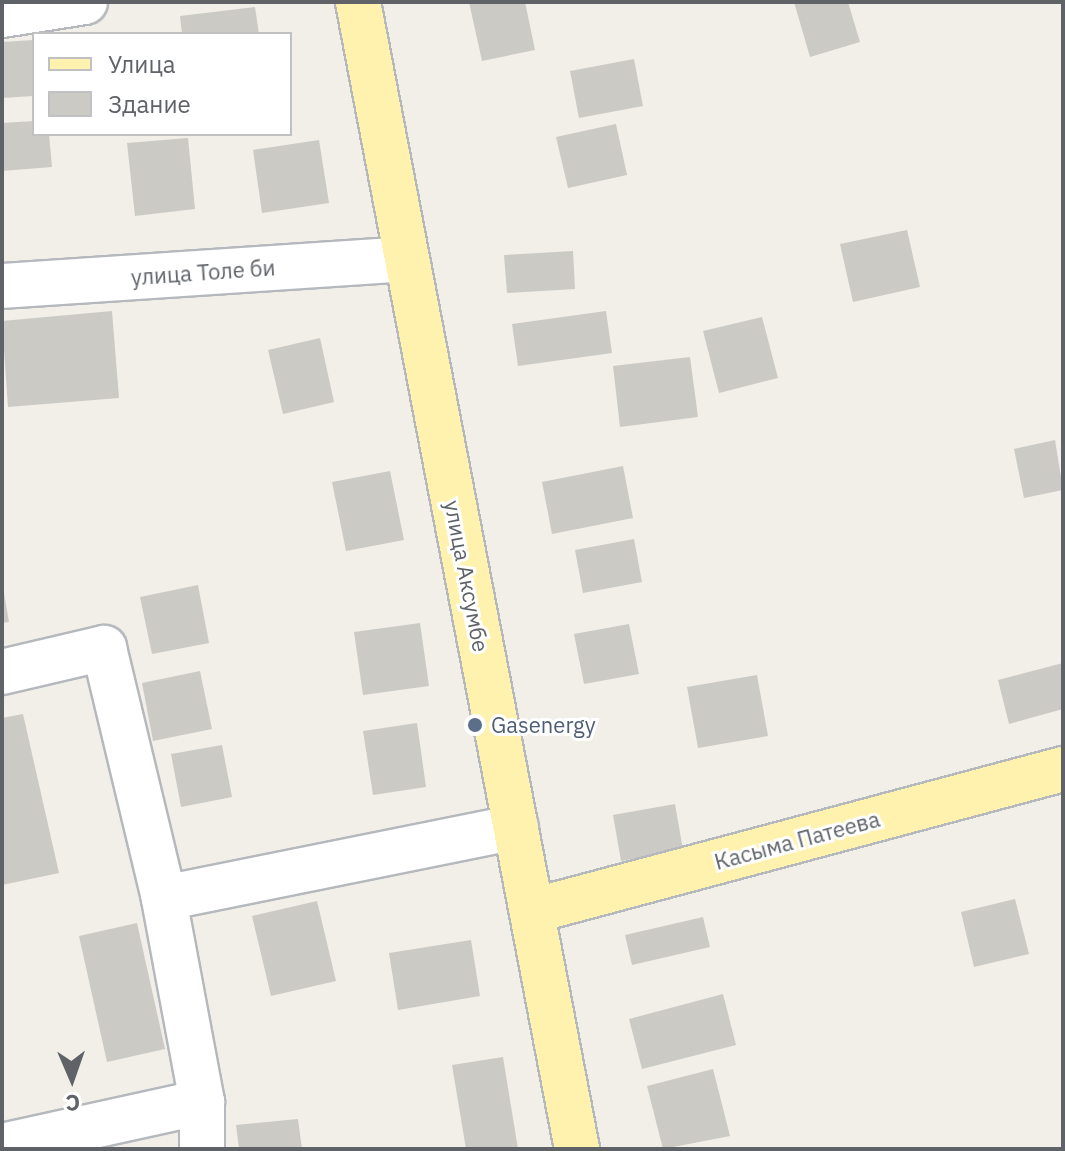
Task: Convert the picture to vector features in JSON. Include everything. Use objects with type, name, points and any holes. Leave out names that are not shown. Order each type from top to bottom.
[{"type":"main road","name":"улица Аксумбе","points":[[358,2],[577,1149]]},
{"type":"main road","name":"Касыма Патеева","points":[[532,911],[1063,769]]},
{"type":"street","points":[[2,15],[85,2]]},
{"type":"street","name":"улица Толе би","points":[[2,286],[405,259]]},
{"type":"street","points":[[2,672],[104,648],[164,898],[202,1102],[202,1149]]},
{"type":"street","points":[[164,898],[516,827]]},
{"type":"street","points":[[2,1146],[202,1102]]},
{"type":"building","points":[[469,2],[525,2],[535,50],[482,61]]},
{"type":"building","points":[[794,2],[848,2],[860,42],[810,57]]},
{"type":"building","points":[[255,7],[259,32],[182,32],[180,16]]},
{"type":"building","points":[[32,40],[32,96],[2,98],[2,42]]},
{"type":"building","points":[[634,59],[643,106],[579,118],[570,71]]},
{"type":"building","points":[[32,121],[32,136],[49,136],[52,167],[2,171],[2,123]]},
{"type":"building","points":[[616,124],[627,175],[568,188],[556,137]]},
{"type":"building","points":[[188,138],[195,209],[135,216],[127,143]]},
{"type":"building","points":[[319,140],[329,203],[262,213],[253,150]]},
{"type":"building","points":[[907,230],[920,287],[853,302],[840,244]]},
{"type":"building","points":[[573,251],[575,289],[507,293],[504,255]]},
{"type":"building","points":[[112,311],[119,398],[8,407],[2,321]]},
{"type":"building","points":[[606,311],[612,353],[518,366],[512,324]]},
{"type":"building","points":[[762,317],[778,378],[719,393],[703,331]]},
{"type":"building","points":[[320,338],[334,402],[283,414],[268,350]]},
{"type":"building","points":[[690,357],[698,417],[620,427],[613,366]]},
{"type":"building","points":[[1055,440],[1063,490],[1024,498],[1014,449]]},
{"type":"building","points":[[623,466],[633,518],[552,534],[542,482]]},
{"type":"building","points":[[390,471],[404,540],[346,551],[332,482]]},
{"type":"building","points":[[634,539],[642,582],[583,593],[575,550]]},
{"type":"building","points":[[198,585],[209,643],[152,654],[140,597]]},
{"type":"building","points":[[2,594],[9,622],[2,623]]},
{"type":"building","points":[[420,623],[429,686],[363,695],[354,632]]},
{"type":"building","points":[[629,624],[639,674],[584,684],[574,634]]},
{"type":"building","points":[[1063,663],[1063,709],[1009,724],[998,680]]},
{"type":"building","points":[[200,671],[212,729],[153,741],[142,683]]},
{"type":"building","points":[[757,675],[768,736],[698,748],[687,687]]},
{"type":"building","points":[[23,714],[59,873],[2,885],[2,718]]},
{"type":"building","points":[[417,723],[426,787],[373,795],[363,731]]},
{"type":"building","points":[[222,745],[232,797],[181,807],[171,754]]},
{"type":"building","points":[[675,804],[683,850],[621,861],[613,815]]},
{"type":"building","points":[[1015,899],[1029,954],[974,967],[961,912]]},
{"type":"building","points":[[317,901],[336,981],[271,996],[252,916]]},
{"type":"building","points":[[703,917],[710,947],[632,965],[625,935]]},
{"type":"building","points":[[137,923],[165,1049],[107,1062],[79,936]]},
{"type":"building","points":[[471,940],[480,996],[398,1010],[389,953]]},
{"type":"building","points":[[723,994],[736,1045],[642,1069],[629,1019]]},
{"type":"building","points":[[503,1057],[518,1149],[466,1149],[452,1065]]},
{"type":"building","points":[[713,1069],[730,1136],[663,1149],[647,1086]]},
{"type":"building","points":[[298,1119],[302,1149],[239,1149],[236,1125]]},
{"type":"place","name":"Gasenergy","points":[[475,725]]}]
